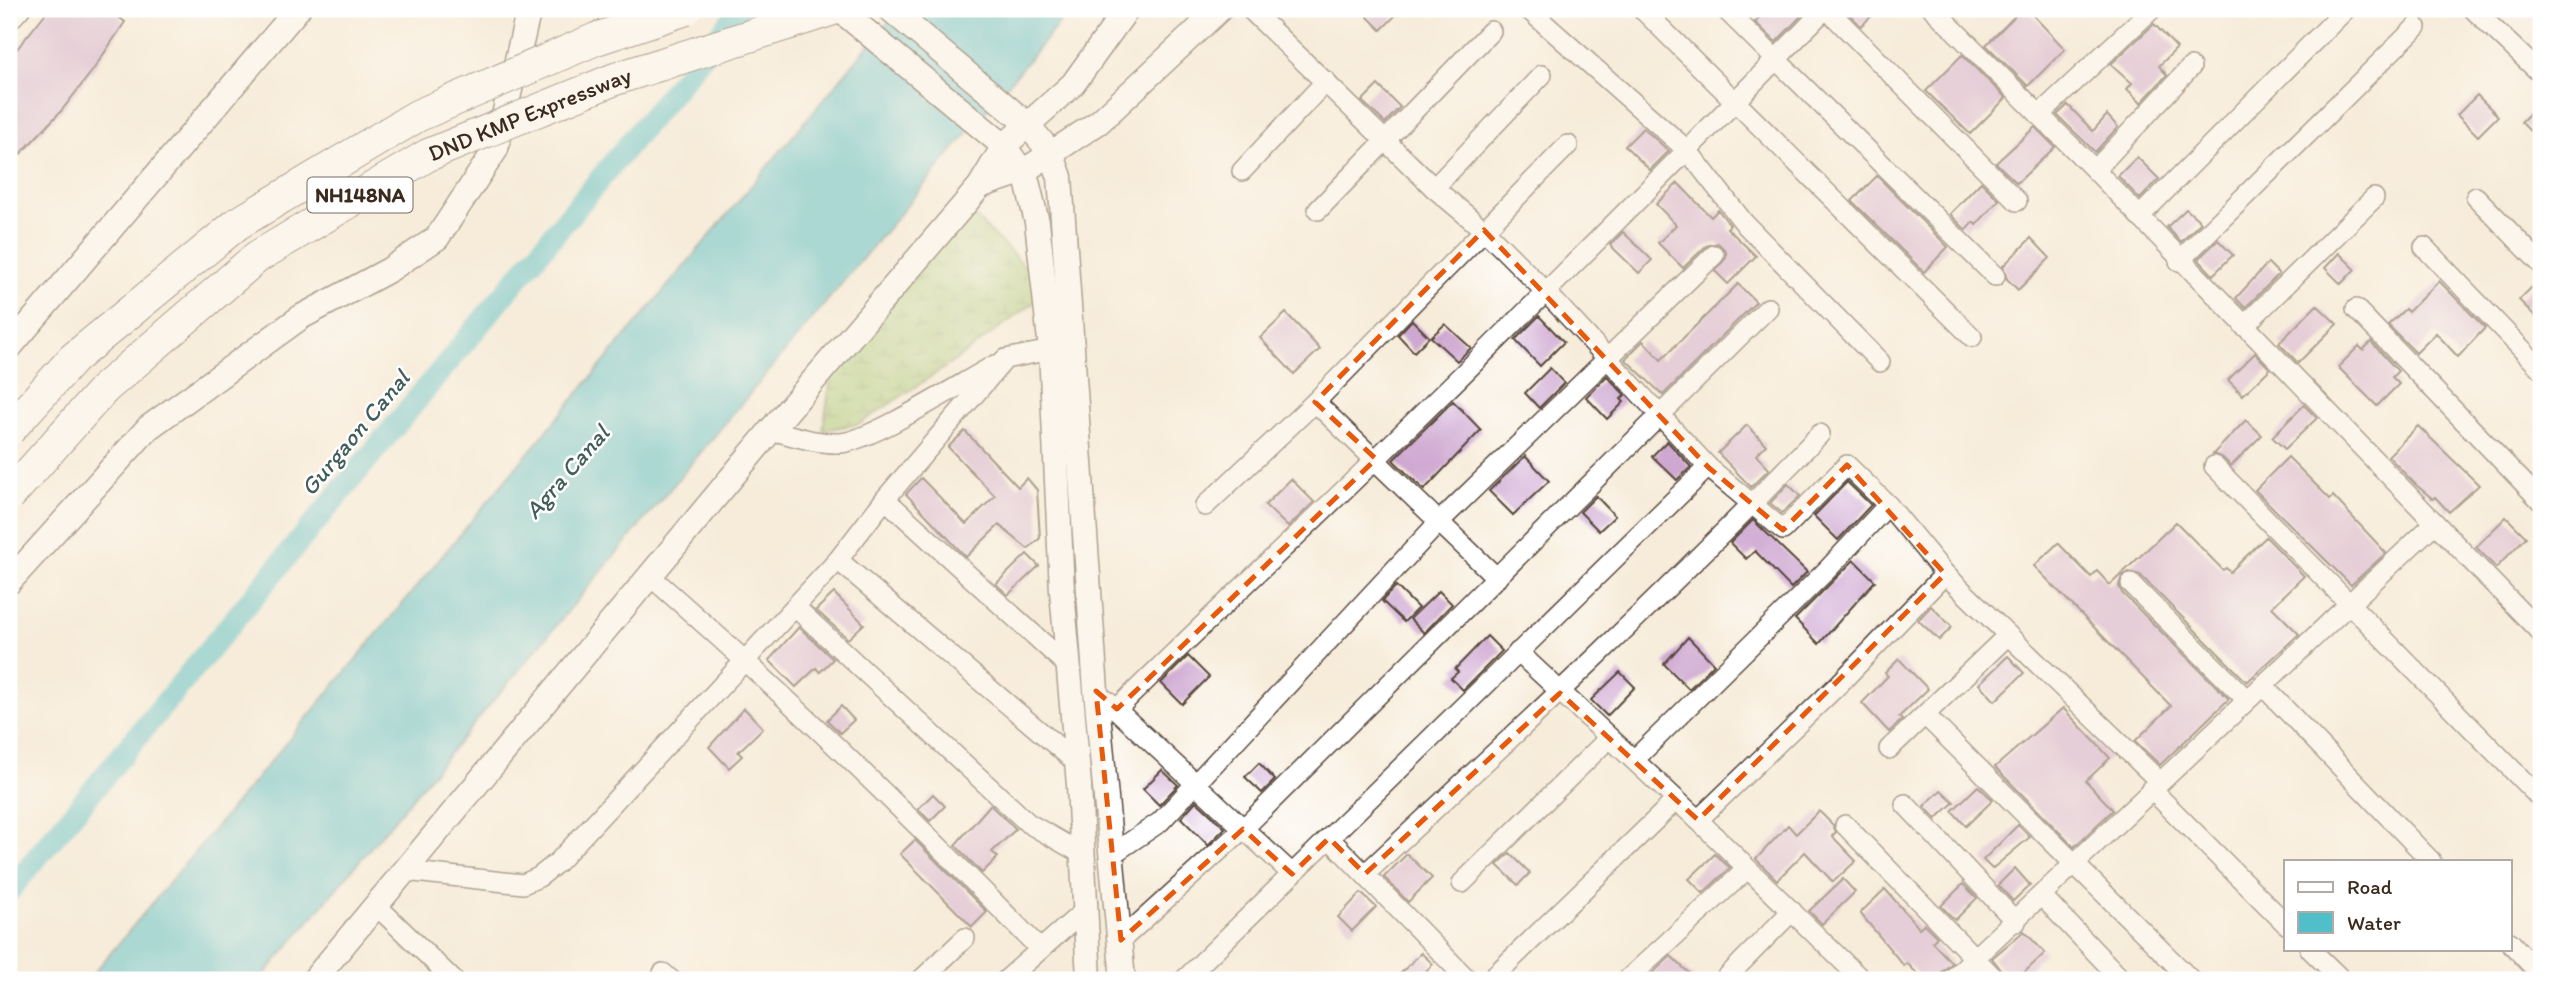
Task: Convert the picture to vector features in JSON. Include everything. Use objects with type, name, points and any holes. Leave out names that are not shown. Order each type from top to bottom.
[{"type":"highway","name":"DND KMP Expressway","points":[[9,430],[74,358],[237,224],[416,116],[596,39],[686,9]]},
{"type":"highway","name":"DND KMP Expressway","points":[[9,496],[104,389],[257,257],[428,155],[615,79],[833,9]]},
{"type":"street","points":[[9,21],[20,9]]},
{"type":"street","points":[[9,348],[298,9]]},
{"type":"street","points":[[9,582],[148,428],[301,317],[390,270],[436,238],[496,149],[528,9]]},
{"type":"street","points":[[839,9],[997,141],[1024,171],[1037,222],[1051,350],[1089,980]]},
{"type":"street","points":[[890,9],[1021,118],[1051,153],[1060,177],[1071,302],[1096,691],[1123,980]]},
{"type":"street","points":[[323,977],[376,905],[772,430],[980,186],[997,141],[1021,118],[1073,84],[1127,9]]},
{"type":"street","points":[[980,186],[1024,171],[1099,122],[1220,9]]},
{"type":"street","points":[[1250,9],[1434,188],[1484,230],[1607,356],[1657,415],[1708,467],[1783,530],[1847,465],[1888,505],[1945,574],[2155,785],[2284,922]]},
{"type":"street","points":[[1528,9],[1688,151],[1745,224],[1880,362]]},
{"type":"street","points":[[1642,9],[1972,337]]},
{"type":"street","points":[[1725,9],[1995,276]]},
{"type":"street","points":[[1116,709],[1376,459],[1688,151],[1826,9],[2017,201]]},
{"type":"street","points":[[1933,9],[2095,170],[2179,261],[2541,633]]},
{"type":"street","points":[[2039,115],[2152,9]]},
{"type":"street","points":[[2138,217],[2346,9]]},
{"type":"street","points":[[2473,9],[2541,74]]},
{"type":"street","points":[[2179,261],[2416,27]]},
{"type":"street","points":[[1318,210],[1491,30]]},
{"type":"street","points":[[2095,170],[2191,67]]},
{"type":"street","points":[[1434,188],[1542,75]]},
{"type":"street","points":[[1242,171],[1326,81]]},
{"type":"street","points":[[1205,506],[1315,402],[1568,145]]},
{"type":"street","points":[[2476,197],[2541,264]]},
{"type":"street","points":[[2244,326],[2374,198]]},
{"type":"street","points":[[2424,247],[2541,369]]},
{"type":"street","points":[[1111,855],[1151,831],[1440,522],[1713,255]]},
{"type":"street","points":[[1121,940],[1242,829],[1768,308]]},
{"type":"street","points":[[2356,309],[2541,501]]},
{"type":"street","points":[[772,430],[817,442],[843,443],[870,433],[1005,359],[1051,350]]},
{"type":"street","points":[[405,871],[523,884],[539,877],[558,862],[838,560],[885,499],[1005,359]]},
{"type":"street","points":[[1315,402],[1497,578]]},
{"type":"street","points":[[1365,874],[1560,693],[1753,505],[1820,434]]},
{"type":"street","points":[[2214,466],[2541,799]]},
{"type":"street","points":[[1184,980],[1708,467]]},
{"type":"street","points":[[885,499],[1069,667]]},
{"type":"street","points":[[1634,760],[1828,569],[1888,505]]},
{"type":"street","points":[[1951,980],[2016,922],[2155,785],[2435,523]]},
{"type":"street","points":[[838,560],[1077,763]]},
{"type":"street","points":[[1698,820],[1839,684],[1945,574]]},
{"type":"street","points":[[650,576],[747,660],[909,814],[1040,949]]},
{"type":"street","points":[[2131,584],[2246,700]]},
{"type":"street","points":[[795,607],[1028,823],[1082,854]]},
{"type":"street","points":[[1889,750],[2008,635]]},
{"type":"street","points":[[1518,652],[1698,820],[1746,870],[1862,980]]},
{"type":"street","points":[[2263,686],[2430,860]]},
{"type":"street","points":[[1096,691],[1292,874]]},
{"type":"street","points":[[1925,715],[2192,980]]},
{"type":"street","points":[[1462,883],[1609,738]]},
{"type":"street","points":[[1490,980],[1676,800]]},
{"type":"street","points":[[1905,804],[2016,922]]},
{"type":"street","points":[[1845,825],[1996,980]]},
{"type":"street","points":[[1329,838],[1468,980]]},
{"type":"street","points":[[1628,980],[1746,870]]},
{"type":"street","points":[[2042,897],[2122,980]]},
{"type":"street","points":[[376,905],[453,980]]},
{"type":"street","points":[[1006,980],[1085,910]]},
{"type":"street","points":[[1724,980],[1792,911]]},
{"type":"street","points":[[921,980],[965,938]]},
{"type":"street","points":[[2512,944],[2541,975]]},
{"type":"street","points":[[2311,950],[2342,980]]},
{"type":"highlighted area","points":[[1484,230],[1708,467],[1783,530],[1847,465],[1945,574],[1698,820],[1560,693],[1365,874],[1329,838],[1292,874],[1243,829],[1121,940],[1096,691],[1117,709],[1376,459],[1315,402]]},
{"type":"green space","points":[[968,210],[1050,291],[953,362],[859,424],[823,430],[831,377]]},
{"type":"water","name":"Agra Canal","points":[[899,9],[1071,9],[260,980],[88,980]]},
{"type":"building","points":[[49,9],[127,9],[120,18],[125,22],[93,70],[62,110],[9,166],[9,59]]},
{"type":"building","points":[[1360,9],[1402,9],[1381,30]]},
{"type":"building","points":[[1767,9],[1808,9],[1776,42],[1755,22]]},
{"type":"building","points":[[1844,9],[1879,9],[1861,26]]},
{"type":"building","points":[[2022,9],[2027,9],[2065,49],[2028,86],[1986,45]]},
{"type":"building","points":[[2154,24],[2177,48],[2159,66],[2167,75],[2141,103],[2127,89],[2132,83],[2111,64]]},
{"type":"building","points":[[1962,55],[2006,98],[1970,134],[1926,91]]},
{"type":"building","points":[[1378,85],[1400,107],[1385,123],[1362,101]]},
{"type":"building","points":[[2477,95],[2498,116],[2478,136],[2457,115]]},
{"type":"building","points":[[2541,102],[2541,142],[2521,122]]},
{"type":"building","points":[[2068,105],[2093,131],[2107,115],[2118,127],[2095,152],[2057,115]]},
{"type":"building","points":[[2035,127],[2055,147],[2017,183],[1996,163]]},
{"type":"building","points":[[1643,128],[1669,151],[1650,170],[1625,146]]},
{"type":"building","points":[[2137,157],[2159,179],[2140,199],[2118,176]]},
{"type":"building","points":[[1877,176],[1948,247],[1924,272],[1852,201]]},
{"type":"building","points":[[1981,182],[1999,200],[1976,225],[1973,222],[1966,230],[1950,214]]},
{"type":"building","points":[[1678,183],[1711,217],[1718,210],[1730,225],[1727,228],[1756,256],[1728,284],[1715,271],[1726,258],[1726,251],[1718,243],[1706,246],[1683,268],[1658,243],[1676,225],[1656,204]]},
{"type":"building","points":[[2186,209],[2201,222],[2181,242],[2167,227]]},
{"type":"building","points":[[1623,232],[1652,260],[1639,273],[1610,245]]},
{"type":"building","points":[[2031,238],[2050,258],[2018,290],[2007,279],[2003,266]]},
{"type":"building","points":[[2218,240],[2233,255],[2213,275],[2198,259]]},
{"type":"building","points":[[2339,253],[2355,269],[2341,284],[2325,268]]},
{"type":"building","points":[[2268,263],[2279,274],[2245,308],[2236,298]]},
{"type":"building","points":[[2541,278],[2541,322],[2519,300]]},
{"type":"building","points":[[2439,281],[2485,328],[2458,357],[2436,333],[2416,353],[2388,325],[2405,309],[2408,312]]},
{"type":"building","points":[[1738,284],[1756,302],[1663,395],[1625,359],[1643,341],[1661,360]]},
{"type":"building","points":[[2317,305],[2337,324],[2298,363],[2279,343]]},
{"type":"building","points":[[1286,313],[1320,349],[1294,374],[1260,338]]},
{"type":"building","points":[[1539,316],[1564,342],[1540,366],[1515,340]]},
{"type":"building","points":[[1412,320],[1429,337],[1414,352],[1398,335]]},
{"type":"building","points":[[1445,324],[1471,348],[1457,361],[1431,337]]},
{"type":"building","points":[[2371,342],[2398,371],[2392,377],[2399,384],[2377,406],[2338,367],[2359,346],[2363,350]]},
{"type":"building","points":[[2255,353],[2270,369],[2243,395],[2228,380]]},
{"type":"building","points":[[1550,368],[1564,383],[1539,408],[1525,393]]},
{"type":"building","points":[[1607,376],[1625,395],[1621,399],[1624,402],[1607,419],[1586,397]]},
{"type":"building","points":[[1453,401],[1481,430],[1424,490],[1393,460]]},
{"type":"building","points":[[2304,405],[2317,418],[2285,449],[2272,437]]},
{"type":"building","points":[[2246,420],[2262,435],[2231,466],[2222,457],[2213,454]]},
{"type":"building","points":[[1747,425],[1766,445],[1756,455],[1769,469],[1751,487],[1718,453]]},
{"type":"building","points":[[2418,426],[2479,485],[2449,512],[2435,497],[2433,499],[2416,485],[2388,456]]},
{"type":"building","points":[[965,431],[1018,487],[1027,478],[1037,490],[1040,538],[1028,549],[999,525],[966,557],[906,494],[921,478],[966,524],[995,496],[948,447]]},
{"type":"building","points":[[1667,441],[1691,467],[1677,480],[1652,456]]},
{"type":"building","points":[[1525,456],[1549,481],[1513,515],[1489,491]]},
{"type":"building","points":[[2288,457],[2330,499],[2333,496],[2386,553],[2351,585],[2255,490]]},
{"type":"building","points":[[1291,479],[1314,502],[1288,527],[1265,505]]},
{"type":"building","points":[[1847,482],[1871,505],[1838,540],[1814,516]]},
{"type":"building","points":[[1788,484],[1800,496],[1782,513],[1770,503]]},
{"type":"building","points":[[1596,496],[1615,516],[1599,531],[1580,512]]},
{"type":"building","points":[[2506,517],[2526,537],[2496,568],[2476,547]]},
{"type":"building","points":[[1753,520],[1807,572],[1791,588],[1755,551],[1746,559],[1730,543]]},
{"type":"building","points":[[2176,522],[2223,570],[2226,568],[2230,572],[2266,537],[2304,576],[2272,607],[2299,634],[2247,682],[2140,575],[2129,572],[2122,576],[2119,586],[2122,593],[2229,699],[2160,765],[2135,741],[2171,706],[2034,566],[2058,543],[2091,577],[2097,571],[2110,585]]},
{"type":"building","points":[[1027,554],[1039,566],[1008,595],[996,584]]},
{"type":"building","points":[[1854,560],[1875,581],[1819,644],[1795,619]]},
{"type":"building","points":[[1396,586],[1418,608],[1404,622],[1382,601]]},
{"type":"building","points":[[1439,591],[1452,604],[1424,633],[1410,619]]},
{"type":"building","points":[[834,593],[864,624],[848,639],[816,610]]},
{"type":"building","points":[[1931,606],[1952,627],[1939,640],[1918,620]]},
{"type":"building","points":[[799,627],[833,659],[820,672],[816,668],[796,687],[769,660]]},
{"type":"building","points":[[1487,636],[1502,651],[1463,690],[1451,678],[1458,672],[1455,669]]},
{"type":"building","points":[[1688,637],[1714,664],[1689,689],[1664,664]]},
{"type":"building","points":[[1188,656],[1209,677],[1182,704],[1161,683]]},
{"type":"building","points":[[2008,656],[2024,673],[1995,701],[1979,684]]},
{"type":"building","points":[[1899,659],[1928,689],[1899,717],[1902,720],[1889,732],[1862,703],[1888,676],[1885,673]]},
{"type":"building","points":[[1620,672],[1635,687],[1607,716],[1591,700]]},
{"type":"building","points":[[841,706],[854,720],[840,733],[827,720]]},
{"type":"building","points":[[744,708],[763,728],[738,752],[742,756],[729,768],[709,747]]},
{"type":"building","points":[[2063,708],[2110,758],[2086,781],[2113,810],[2074,847],[1995,767]]},
{"type":"building","points":[[1259,763],[1275,780],[1262,793],[1245,777]]},
{"type":"building","points":[[1162,770],[1178,785],[1159,805],[1143,789]]},
{"type":"building","points":[[1978,786],[1993,800],[1966,826],[1952,811]]},
{"type":"building","points":[[1941,790],[1954,802],[1936,819],[1924,806]]},
{"type":"building","points":[[933,794],[945,806],[930,821],[918,809]]},
{"type":"building","points":[[1196,801],[1225,828],[1208,845],[1181,818]]},
{"type":"building","points":[[990,805],[1016,829],[992,852],[998,857],[982,873],[955,845]]},
{"type":"building","points":[[1819,811],[1833,825],[1836,832],[1832,836],[1856,861],[1833,882],[1805,852],[1777,880],[1756,859],[1788,825],[1796,834]]},
{"type":"building","points":[[2018,825],[2030,837],[1992,869],[1983,860]]},
{"type":"building","points":[[915,840],[987,912],[972,927],[900,854]]},
{"type":"building","points":[[1510,853],[1530,873],[1518,885],[1497,865]]},
{"type":"building","points":[[1407,854],[1432,878],[1408,902],[1384,877]]},
{"type":"building","points":[[1715,854],[1730,868],[1703,893],[1689,879]]},
{"type":"building","points":[[2015,868],[2030,885],[2013,901],[1998,885]]},
{"type":"building","points":[[1843,879],[1855,892],[1822,924],[1809,911]]},
{"type":"building","points":[[1963,884],[1977,898],[1955,920],[1941,906]]},
{"type":"building","points":[[1885,889],[1919,928],[1924,924],[1937,937],[1932,942],[1952,963],[1942,972],[1939,980],[1923,980],[1907,963],[1904,966],[1860,913]]},
{"type":"building","points":[[1361,893],[1376,907],[1352,931],[1338,917]]},
{"type":"building","points":[[2024,931],[2045,953],[2016,980],[2009,980],[1992,958]]},
{"type":"building","points":[[1421,953],[1433,964],[1425,972],[1434,980],[1394,980]]},
{"type":"building","points":[[1671,956],[1696,980],[1646,980],[1657,969]]},
{"type":"waterway","name":"Gurgaon Canal","points":[[9,891],[741,9]]}]
